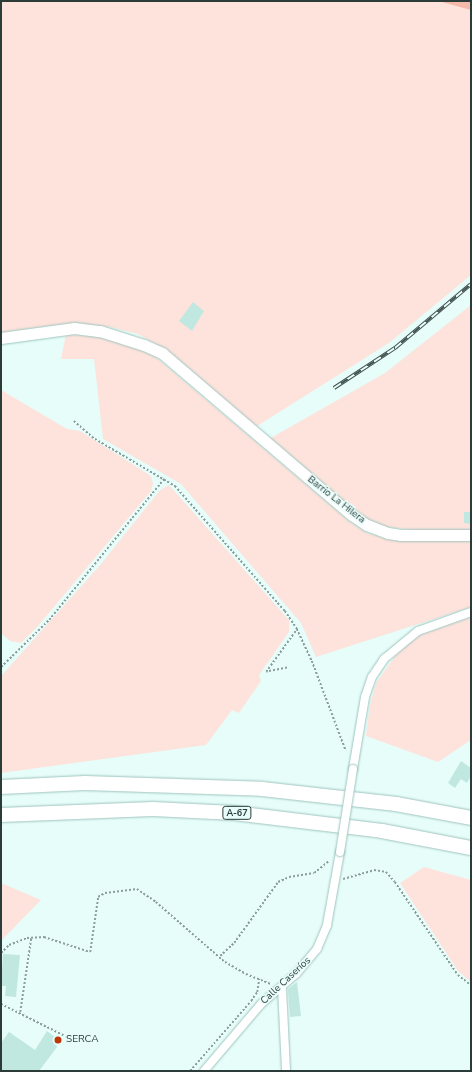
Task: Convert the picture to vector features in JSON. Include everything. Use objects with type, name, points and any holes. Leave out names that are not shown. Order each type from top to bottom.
[{"type":"highway","points":[[1,787],[85,783],[262,789],[396,804],[471,818]]},
{"type":"highway","name":"A-67","points":[[1,815],[153,809],[234,813],[367,829],[471,848]]},
{"type":"street","name":"Barrio La Hilera","points":[[1,338],[74,328],[123,337],[162,353],[352,515],[378,530],[402,534],[471,535]]},
{"type":"street","name":"Calle Caseríos","points":[[204,1071],[261,1004],[282,988],[307,963],[321,941],[327,925],[336,880],[365,697],[372,677],[384,659],[418,630],[471,612]]},
{"type":"street","points":[[282,988],[286,1071]]},
{"type":"path","points":[[74,421],[100,443],[175,486],[270,594],[297,629],[344,739],[347,756]]},
{"type":"path","points":[[1,667],[49,620],[164,479]]},
{"type":"path","points":[[287,668],[266,672],[297,629]]},
{"type":"path","points":[[220,956],[234,943],[278,882],[289,877],[314,873],[325,867],[331,857]]},
{"type":"path","points":[[336,880],[374,870],[386,872],[395,882],[458,975],[471,985]]},
{"type":"path","points":[[1,952],[9,945],[31,938],[44,937],[90,952],[98,897],[105,893],[133,888],[140,890],[156,902],[236,969],[282,988]]},
{"type":"path","points":[[20,1012],[31,938]]},
{"type":"path","points":[[190,1071],[251,1001],[257,992],[258,979]]},
{"type":"path","points":[[1,1004],[20,1012],[69,1038]]},
{"type":"shaded area","points":[[1,1],[455,1],[471,6],[471,275],[389,343],[254,428],[159,346],[138,334],[110,327],[82,324],[47,326],[1,333]]},
{"type":"shaded area","points":[[438,1],[471,1],[471,10]]},
{"type":"shaded area","points":[[471,305],[471,531],[413,530],[379,526],[362,517],[269,439],[385,373]]},
{"type":"shaded area","points":[[66,334],[92,335],[122,341],[151,353],[349,521],[367,533],[389,539],[471,541],[471,607],[316,657],[301,623],[181,484],[103,439],[94,359],[61,359]]},
{"type":"shaded area","points":[[1,390],[67,429],[80,431],[151,476],[153,484],[151,491],[38,626],[21,643],[10,641],[1,633]]},
{"type":"shaded area","points":[[169,485],[289,620],[289,632],[259,675],[261,681],[239,713],[232,710],[206,745],[1,773],[1,676],[101,564],[160,490]]},
{"type":"shaded area","points":[[471,617],[471,740],[438,762],[366,736],[370,705],[376,683],[401,648],[420,635]]},
{"type":"shaded area","points":[[424,867],[471,880],[471,982],[458,971],[400,883]]},
{"type":"shaded area","points":[[1,883],[41,900],[1,941]]},
{"type":"building","points":[[193,302],[204,311],[192,331],[179,321]]},
{"type":"building","points":[[464,512],[471,512],[471,524],[464,523]]},
{"type":"building","points":[[461,761],[471,768],[471,776],[467,783],[461,779],[455,788],[448,783]]},
{"type":"building","points":[[3,954],[20,955],[16,997],[5,996],[6,986],[1,986]]},
{"type":"building","points":[[297,982],[301,1016],[290,1017],[288,989]]},
{"type":"building","points":[[47,1031],[55,1037],[53,1039],[57,1047],[39,1071],[1,1071],[1,1043],[9,1032],[35,1050]]},
{"type":"railway","points":[[334,388],[395,348],[471,284]]},
{"type":"place","name":"SERCA","points":[[58,1040]]}]
